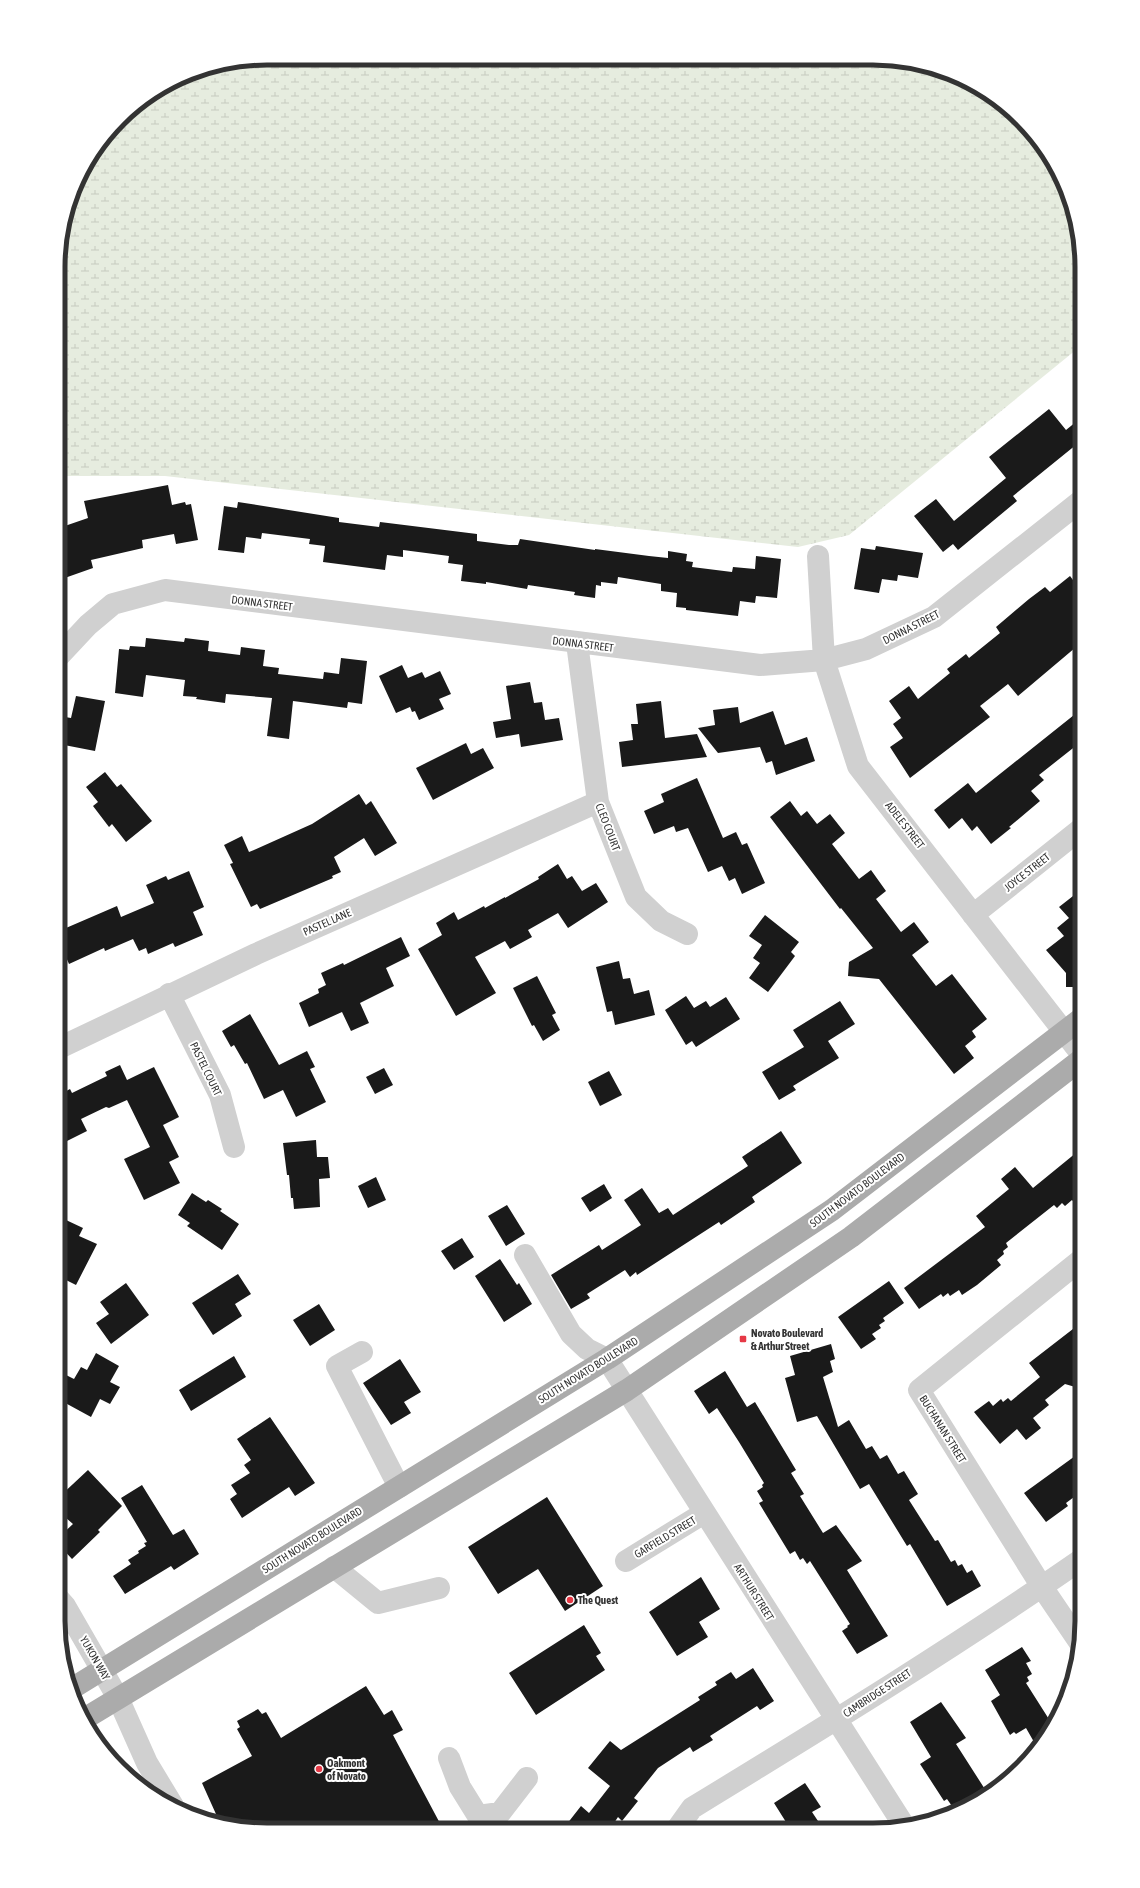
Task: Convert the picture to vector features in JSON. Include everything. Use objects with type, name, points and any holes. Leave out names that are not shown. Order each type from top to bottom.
[{"type":"main road","name":"SOUTH NOVATO BOULEVARD","points":[[76,1686],[607,1359],[832,1210],[1075,1023]]},
{"type":"main road","points":[[89,1716],[334,1566],[627,1390],[851,1237],[1075,1064]]},
{"type":"street","name":"DONNA STREET","points":[[65,649],[88,624],[113,604],[165,590],[760,665],[824,660],[866,649],[934,617],[1075,506]]},
{"type":"street","name":"ADELE STREET","points":[[818,556],[824,660],[858,766],[1075,1046]]},
{"type":"street","name":"CLEO COURT","points":[[577,643],[598,802],[636,897],[661,921],[687,934]]},
{"type":"street","name":"PASTEL LANE","points":[[65,1045],[263,950],[598,802]]},
{"type":"street","name":"JOYCE STREET","points":[[973,915],[1075,834]]},
{"type":"street","name":"PASTEL COURT","points":[[170,994],[220,1095],[234,1147]]},
{"type":"street","points":[[526,1255],[571,1334],[587,1349],[607,1359]]},
{"type":"street","name":"BUCHANAN STREET","points":[[1075,1265],[919,1390],[1042,1587],[1075,1635]]},
{"type":"street","points":[[362,1352],[337,1366],[399,1487]]},
{"type":"street","name":"ARTHUR STREET","points":[[607,1359],[900,1821]]},
{"type":"street","name":"GARFIELD STREET","points":[[626,1561],[704,1513]]},
{"type":"street","name":"CAMBRIDGE STREET","points":[[682,1823],[692,1808],[836,1720],[1042,1587],[1075,1564]]},
{"type":"street","points":[[334,1566],[378,1603],[439,1588]]},
{"type":"street","name":"YUKON WAY","points":[[65,1606],[118,1698],[147,1763],[167,1797]]},
{"type":"street","points":[[449,1758],[460,1787],[478,1816],[500,1813],[527,1778]]},
{"type":"green space","points":[[254,65],[886,65],[912,69],[950,80],[974,92],[996,107],[1016,124],[1033,144],[1048,166],[1060,190],[1068,215],[1075,254],[1075,351],[849,535],[798,547],[165,476],[65,476],[65,254],[72,215],[80,190],[92,166],[115,134],[134,115],[166,92],[190,80],[215,72]]},
{"type":"building","points":[[1049,409],[1066,430],[1075,423],[1075,446],[1013,496],[1017,501],[958,550],[953,544],[943,552],[914,516],[936,499],[954,521],[1006,478],[989,457]]},
{"type":"building","points":[[168,485],[172,505],[185,502],[186,505],[191,504],[198,540],[176,544],[174,534],[142,540],[143,548],[91,560],[93,568],[65,578],[65,526],[88,518],[84,501]]},
{"type":"building","points":[[238,502],[339,518],[339,522],[379,527],[380,522],[477,534],[477,541],[509,545],[518,545],[520,539],[595,550],[668,558],[668,551],[687,554],[686,561],[693,562],[692,567],[732,572],[733,567],[755,569],[756,556],[781,559],[777,598],[756,596],[755,603],[740,601],[738,616],[686,610],[686,608],[676,607],[677,593],[661,591],[661,584],[618,577],[617,584],[601,582],[601,586],[596,585],[595,598],[574,595],[575,592],[528,585],[527,589],[486,582],[486,584],[461,581],[463,565],[448,563],[449,556],[403,550],[403,557],[387,555],[385,570],[323,562],[325,546],[309,544],[310,539],[262,533],[261,539],[246,537],[244,553],[218,550],[224,506],[237,508]]},
{"type":"building","points":[[876,546],[923,553],[918,578],[898,575],[897,581],[882,579],[879,593],[854,589],[861,548],[875,550]]},
{"type":"building","points":[[1070,576],[1075,583],[1075,648],[1018,696],[1008,684],[980,706],[990,717],[910,778],[890,747],[903,738],[893,724],[901,718],[889,701],[909,686],[918,699],[950,673],[947,669],[966,654],[969,658],[1000,633],[996,627],[1029,599],[1045,587],[1050,592]]},
{"type":"building","points":[[146,638],[184,642],[185,638],[209,641],[208,651],[240,655],[241,647],[265,650],[263,666],[279,668],[278,674],[323,679],[324,672],[339,674],[341,658],[367,661],[362,704],[348,702],[347,708],[293,701],[289,739],[267,736],[272,698],[226,694],[225,703],[196,699],[197,697],[183,696],[185,680],[146,675],[143,697],[115,693],[119,649],[129,650],[130,646],[145,647]]},
{"type":"building","points":[[402,665],[408,678],[422,672],[425,678],[440,671],[451,694],[439,699],[444,709],[419,720],[415,711],[412,712],[410,707],[396,713],[379,676]]},
{"type":"building","points":[[530,682],[534,703],[542,702],[545,720],[559,718],[563,740],[521,747],[519,734],[496,738],[493,722],[511,719],[506,686]]},
{"type":"building","points":[[76,696],[105,701],[95,751],[65,745],[65,717],[71,718]]},
{"type":"building","points":[[661,701],[665,738],[697,734],[707,757],[622,767],[619,742],[633,740],[631,724],[638,724],[636,704]]},
{"type":"building","points":[[738,707],[740,723],[773,711],[785,745],[807,737],[815,761],[776,775],[772,761],[766,763],[760,747],[718,753],[698,728],[715,725],[713,710]]},
{"type":"building","points":[[1074,715],[1075,716],[1075,747],[1039,775],[1044,780],[1031,791],[1040,801],[991,844],[977,826],[972,831],[962,818],[949,829],[934,810],[968,783],[976,793]]},
{"type":"building","points":[[466,743],[471,754],[483,748],[494,768],[433,800],[416,768]]},
{"type":"building","points":[[105,772],[117,787],[121,784],[152,821],[126,842],[112,824],[109,827],[93,806],[98,802],[86,787]]},
{"type":"building","points":[[697,778],[723,838],[736,832],[742,845],[747,843],[765,883],[742,894],[735,878],[729,881],[722,866],[708,872],[688,828],[676,832],[674,826],[654,834],[644,811],[664,802],[661,794]]},
{"type":"building","points":[[359,794],[366,805],[371,801],[397,843],[375,856],[364,838],[334,857],[341,872],[332,876],[333,878],[260,909],[257,904],[251,907],[230,864],[233,863],[224,845],[242,836],[249,852],[312,824]]},
{"type":"building","points":[[790,801],[801,816],[807,811],[817,824],[830,814],[845,833],[832,844],[859,879],[871,870],[886,891],[876,899],[901,932],[914,922],[929,942],[912,955],[936,986],[952,974],[987,1019],[972,1031],[976,1037],[965,1046],[974,1058],[954,1074],[879,979],[848,976],[849,962],[873,948],[841,908],[840,909],[770,817]]},
{"type":"building","points":[[558,864],[567,879],[572,876],[582,891],[596,883],[608,902],[568,928],[558,913],[528,930],[532,937],[510,949],[505,941],[475,957],[496,993],[456,1016],[418,949],[442,935],[436,923],[454,912],[458,920],[484,906],[485,908],[539,879],[538,877]]},
{"type":"building","points":[[189,871],[204,907],[193,912],[203,935],[175,947],[173,943],[148,954],[146,948],[139,951],[133,939],[105,951],[104,948],[69,964],[65,955],[65,928],[117,906],[121,917],[154,903],[146,885],[166,876],[168,880]]},
{"type":"building","points":[[1075,894],[1075,987],[1066,987],[1066,973],[1046,950],[1064,936],[1057,928],[1069,918],[1059,907]]},
{"type":"building","points":[[765,915],[799,942],[791,952],[795,956],[768,992],[749,978],[760,963],[753,958],[762,945],[749,936]]},
{"type":"building","points":[[401,937],[410,956],[386,968],[394,986],[360,1003],[369,1023],[351,1031],[342,1012],[309,1027],[299,1003],[319,993],[318,989],[326,985],[321,973],[343,963],[344,965]]},
{"type":"building","points":[[619,961],[623,979],[630,978],[634,994],[649,990],[655,1015],[615,1025],[612,1011],[607,1012],[596,967]]},
{"type":"building","points":[[537,976],[556,1013],[552,1015],[560,1030],[543,1041],[534,1025],[532,1026],[513,988]]},
{"type":"building","points":[[686,996],[694,1008],[706,1001],[710,1007],[726,997],[740,1019],[696,1047],[692,1041],[686,1045],[665,1010]]},
{"type":"building","points":[[840,1001],[855,1024],[828,1041],[839,1058],[793,1086],[796,1090],[779,1100],[762,1072],[804,1047],[793,1030]]},
{"type":"building","points":[[250,1014],[279,1065],[307,1051],[315,1067],[310,1069],[326,1102],[296,1117],[283,1090],[264,1099],[247,1063],[245,1064],[234,1045],[231,1047],[222,1031]]},
{"type":"building","points":[[120,1065],[127,1080],[154,1067],[179,1117],[163,1125],[179,1157],[169,1162],[180,1183],[144,1200],[124,1159],[150,1147],[127,1100],[109,1108],[106,1107],[81,1119],[87,1131],[65,1142],[65,1092],[70,1089],[72,1093],[107,1076],[105,1072]]},
{"type":"building","points":[[384,1068],[393,1085],[375,1094],[366,1077]]},
{"type":"building","points":[[609,1071],[622,1095],[600,1106],[588,1082]]},
{"type":"building","points":[[781,1131],[802,1163],[752,1197],[755,1202],[721,1225],[719,1222],[637,1275],[636,1272],[630,1277],[625,1270],[587,1294],[590,1298],[571,1309],[551,1275],[599,1245],[602,1250],[641,1225],[624,1200],[642,1188],[659,1213],[668,1208],[673,1215],[748,1166],[742,1157]]},
{"type":"building","points":[[316,1140],[317,1157],[328,1157],[330,1178],[319,1179],[320,1207],[294,1209],[293,1198],[291,1198],[289,1175],[287,1175],[283,1143]]},
{"type":"building","points":[[1075,1154],[1075,1203],[1072,1200],[1065,1206],[1062,1203],[1057,1208],[1054,1205],[1006,1243],[1008,1247],[1003,1251],[1004,1254],[997,1260],[1001,1265],[977,1285],[962,1295],[959,1290],[950,1296],[948,1293],[943,1297],[941,1294],[919,1309],[904,1288],[985,1227],[976,1216],[1009,1189],[1001,1179],[1015,1167],[1033,1188]]},
{"type":"building","points":[[376,1177],[386,1200],[368,1208],[358,1186]]},
{"type":"building","points":[[604,1184],[612,1198],[590,1212],[581,1198]]},
{"type":"building","points":[[192,1193],[206,1202],[208,1200],[222,1209],[220,1211],[239,1224],[222,1250],[187,1226],[190,1223],[178,1215]]},
{"type":"building","points":[[507,1205],[525,1234],[506,1246],[488,1216]]},
{"type":"building","points":[[66,1220],[83,1228],[79,1236],[97,1244],[76,1285],[65,1280]]},
{"type":"building","points":[[462,1238],[474,1257],[454,1270],[441,1251]]},
{"type":"building","points":[[500,1259],[517,1285],[519,1283],[532,1304],[504,1322],[475,1276]]},
{"type":"building","points":[[238,1274],[251,1294],[235,1304],[242,1316],[213,1335],[192,1303]]},
{"type":"building","points":[[889,1281],[904,1303],[883,1318],[885,1321],[879,1325],[881,1328],[872,1334],[876,1339],[861,1349],[838,1317]]},
{"type":"building","points":[[126,1283],[149,1315],[111,1344],[96,1323],[109,1314],[100,1302]]},
{"type":"building","points":[[319,1304],[335,1330],[310,1346],[293,1320]]},
{"type":"building","points":[[1075,1327],[1075,1387],[1065,1384],[1045,1400],[1049,1405],[1033,1418],[1041,1428],[1026,1440],[1017,1429],[1000,1444],[974,1412],[989,1401],[993,1406],[1001,1399],[1003,1402],[1008,1398],[1011,1401],[1040,1377],[1029,1363]]},
{"type":"building","points":[[831,1344],[835,1359],[830,1361],[833,1372],[823,1377],[838,1427],[849,1420],[866,1449],[872,1446],[880,1459],[887,1455],[898,1474],[904,1471],[918,1494],[909,1500],[935,1541],[938,1540],[951,1562],[955,1560],[958,1566],[962,1564],[967,1573],[972,1570],[981,1586],[947,1606],[910,1544],[907,1546],[869,1484],[860,1489],[817,1416],[797,1422],[785,1378],[795,1375],[790,1356]]},
{"type":"building","points":[[96,1353],[119,1366],[110,1382],[120,1387],[110,1404],[100,1399],[91,1417],[65,1403],[65,1374],[74,1379],[81,1367],[87,1370]]},
{"type":"building","points":[[234,1356],[246,1377],[191,1411],[179,1390]]},
{"type":"building","points":[[400,1359],[421,1392],[404,1402],[411,1413],[391,1425],[363,1383]]},
{"type":"building","points":[[725,1371],[747,1407],[755,1402],[796,1470],[791,1473],[804,1494],[800,1496],[823,1533],[836,1525],[862,1561],[847,1570],[888,1636],[857,1654],[842,1631],[850,1624],[810,1561],[807,1564],[803,1558],[800,1560],[795,1551],[790,1554],[759,1503],[763,1501],[757,1491],[763,1487],[762,1485],[764,1483],[739,1442],[717,1408],[709,1414],[694,1391]]},
{"type":"building","points":[[270,1417],[315,1483],[295,1496],[289,1487],[242,1518],[230,1499],[237,1494],[231,1485],[250,1473],[244,1465],[251,1460],[237,1439]]},
{"type":"building","points":[[1075,1456],[1075,1496],[1066,1503],[1068,1506],[1046,1522],[1024,1493]]},
{"type":"building","points":[[88,1470],[122,1506],[98,1530],[100,1532],[72,1559],[65,1552],[65,1531],[73,1524],[65,1517],[65,1491]]},
{"type":"building","points":[[142,1485],[173,1535],[184,1529],[199,1554],[174,1570],[171,1566],[125,1594],[113,1576],[131,1564],[128,1560],[139,1553],[138,1551],[146,1546],[144,1543],[147,1542],[121,1498]]},
{"type":"building","name":"The Quest","points":[[547,1497],[603,1586],[565,1611],[538,1569],[498,1594],[468,1547]]},
{"type":"building","points":[[701,1577],[720,1609],[699,1622],[708,1637],[677,1656],[649,1612]]},
{"type":"building","points":[[584,1625],[601,1653],[596,1656],[605,1670],[536,1715],[509,1673]]},
{"type":"building","points":[[1022,1647],[1031,1661],[1026,1663],[1032,1674],[1027,1677],[1029,1681],[1026,1683],[1049,1720],[1034,1742],[1026,1728],[1016,1734],[1014,1732],[1010,1735],[991,1701],[1000,1695],[985,1670]]},
{"type":"building","points":[[753,1668],[774,1701],[760,1710],[757,1706],[710,1736],[713,1740],[693,1752],[690,1747],[658,1768],[634,1798],[638,1801],[622,1821],[618,1817],[614,1823],[568,1823],[581,1806],[589,1813],[610,1786],[588,1768],[610,1741],[621,1750],[700,1700],[698,1697],[717,1685],[715,1682],[731,1672],[736,1679]]},
{"type":"building","name":"Oakmont of Novato","points":[[366,1686],[384,1715],[392,1710],[403,1730],[393,1735],[440,1823],[254,1823],[217,1816],[202,1783],[252,1756],[237,1729],[240,1727],[237,1721],[258,1709],[262,1714],[266,1712],[281,1738]]},
{"type":"building","points":[[941,1702],[966,1738],[956,1744],[985,1789],[952,1807],[947,1799],[944,1801],[920,1764],[931,1757],[910,1722]]},
{"type":"building","points":[[805,1783],[821,1807],[812,1812],[819,1823],[787,1823],[774,1803]]},
{"type":"place","name":"Novato Boulevard & Arthur Street","points":[[743,1339]]},
{"type":"place","name":"The Quest","points":[[570,1600]]},
{"type":"place","name":"Oakmont of Novato","points":[[319,1769]]}]
